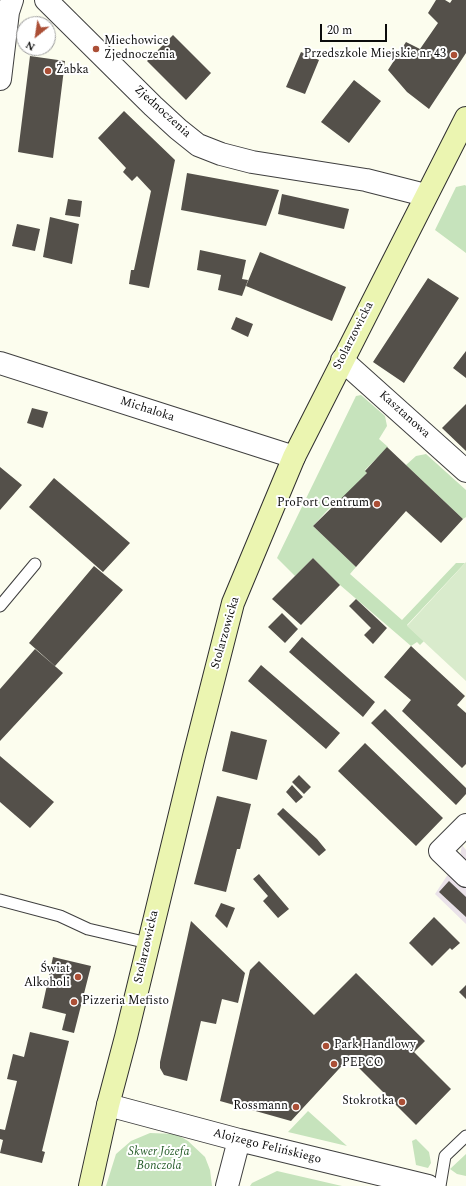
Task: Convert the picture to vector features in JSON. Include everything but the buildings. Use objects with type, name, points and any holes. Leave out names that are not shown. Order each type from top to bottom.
[{"type":"street","points":[[0,79],[8,12],[12,0]]},
{"type":"street","name":"Zjednoczenia","points":[[46,0],[168,120],[198,145],[221,154],[252,162],[366,180],[425,195]]},
{"type":"street","name":"Stolarzowicka","points":[[90,1186],[108,1105],[233,603],[294,457],[425,195],[466,118]]},
{"type":"street","name":"Kasztanowa","points":[[342,360],[466,471]]},
{"type":"street","name":"Michaloka","points":[[0,363],[294,457]]},
{"type":"street","points":[[466,825],[440,851],[466,876]]},
{"type":"street","name":"Alojzego Felińskiego","points":[[108,1105],[239,1140],[428,1186]]},
{"type":"street","points":[[227,1186],[239,1140]]},
{"type":"lane","points":[[0,606],[35,564]]},
{"type":"lane","points":[[0,900],[60,916],[88,929],[148,943]]},
{"type":"lane","points":[[440,1186],[444,1156],[466,1136]]},
{"type":"shaded area","points":[[462,845],[466,850],[466,924],[435,894],[460,856]]},
{"type":"green space","points":[[465,185],[466,253],[435,230],[456,187]]},
{"type":"green space","points":[[361,395],[385,416],[387,426],[379,439],[388,447],[365,470],[367,473],[338,503],[336,501],[313,526],[356,567],[350,574],[402,620],[456,563],[465,563],[407,625],[424,641],[420,645],[417,642],[411,646],[340,585],[313,558],[295,576],[277,558],[356,396]]},
{"type":"green space","points":[[426,454],[466,490],[466,517],[463,519],[406,465],[416,456]]},
{"type":"green space","points":[[466,562],[466,681],[407,626]]},
{"type":"green space","points":[[308,1111],[347,1146],[288,1132]]},
{"type":"green space","name":"Skwer Józefa Bonczola","points":[[150,1133],[176,1134],[188,1141],[205,1157],[210,1170],[212,1186],[106,1186],[116,1154],[131,1141]]},
{"type":"green space","points":[[416,1139],[429,1152],[431,1163],[428,1168],[416,1165],[412,1141]]},
{"type":"green space","points":[[466,1154],[466,1176],[457,1174],[450,1169]]},
{"type":"green space","points":[[277,1171],[342,1186],[250,1186],[252,1183]]},
{"type":"place","name":"Miechowice Zjednoczenia","points":[[96,49]]},
{"type":"place","name":"Przedszkole Miejskie nr 43","points":[[454,55]]},
{"type":"place","name":"Żabka","points":[[48,71]]},
{"type":"place","name":"ProFort Centrum","points":[[377,504]]},
{"type":"place","name":"Świat Alkoholi","points":[[78,977]]},
{"type":"place","name":"Pizzeria Mefisto","points":[[74,1002]]},
{"type":"place","name":"Park Handlowy","points":[[326,1046]]},
{"type":"place","name":"PEPCO","points":[[334,1064]]},
{"type":"place","name":"Stokrotka","points":[[402,1102]]},
{"type":"place","name":"Rossmann","points":[[296,1107]]}]
